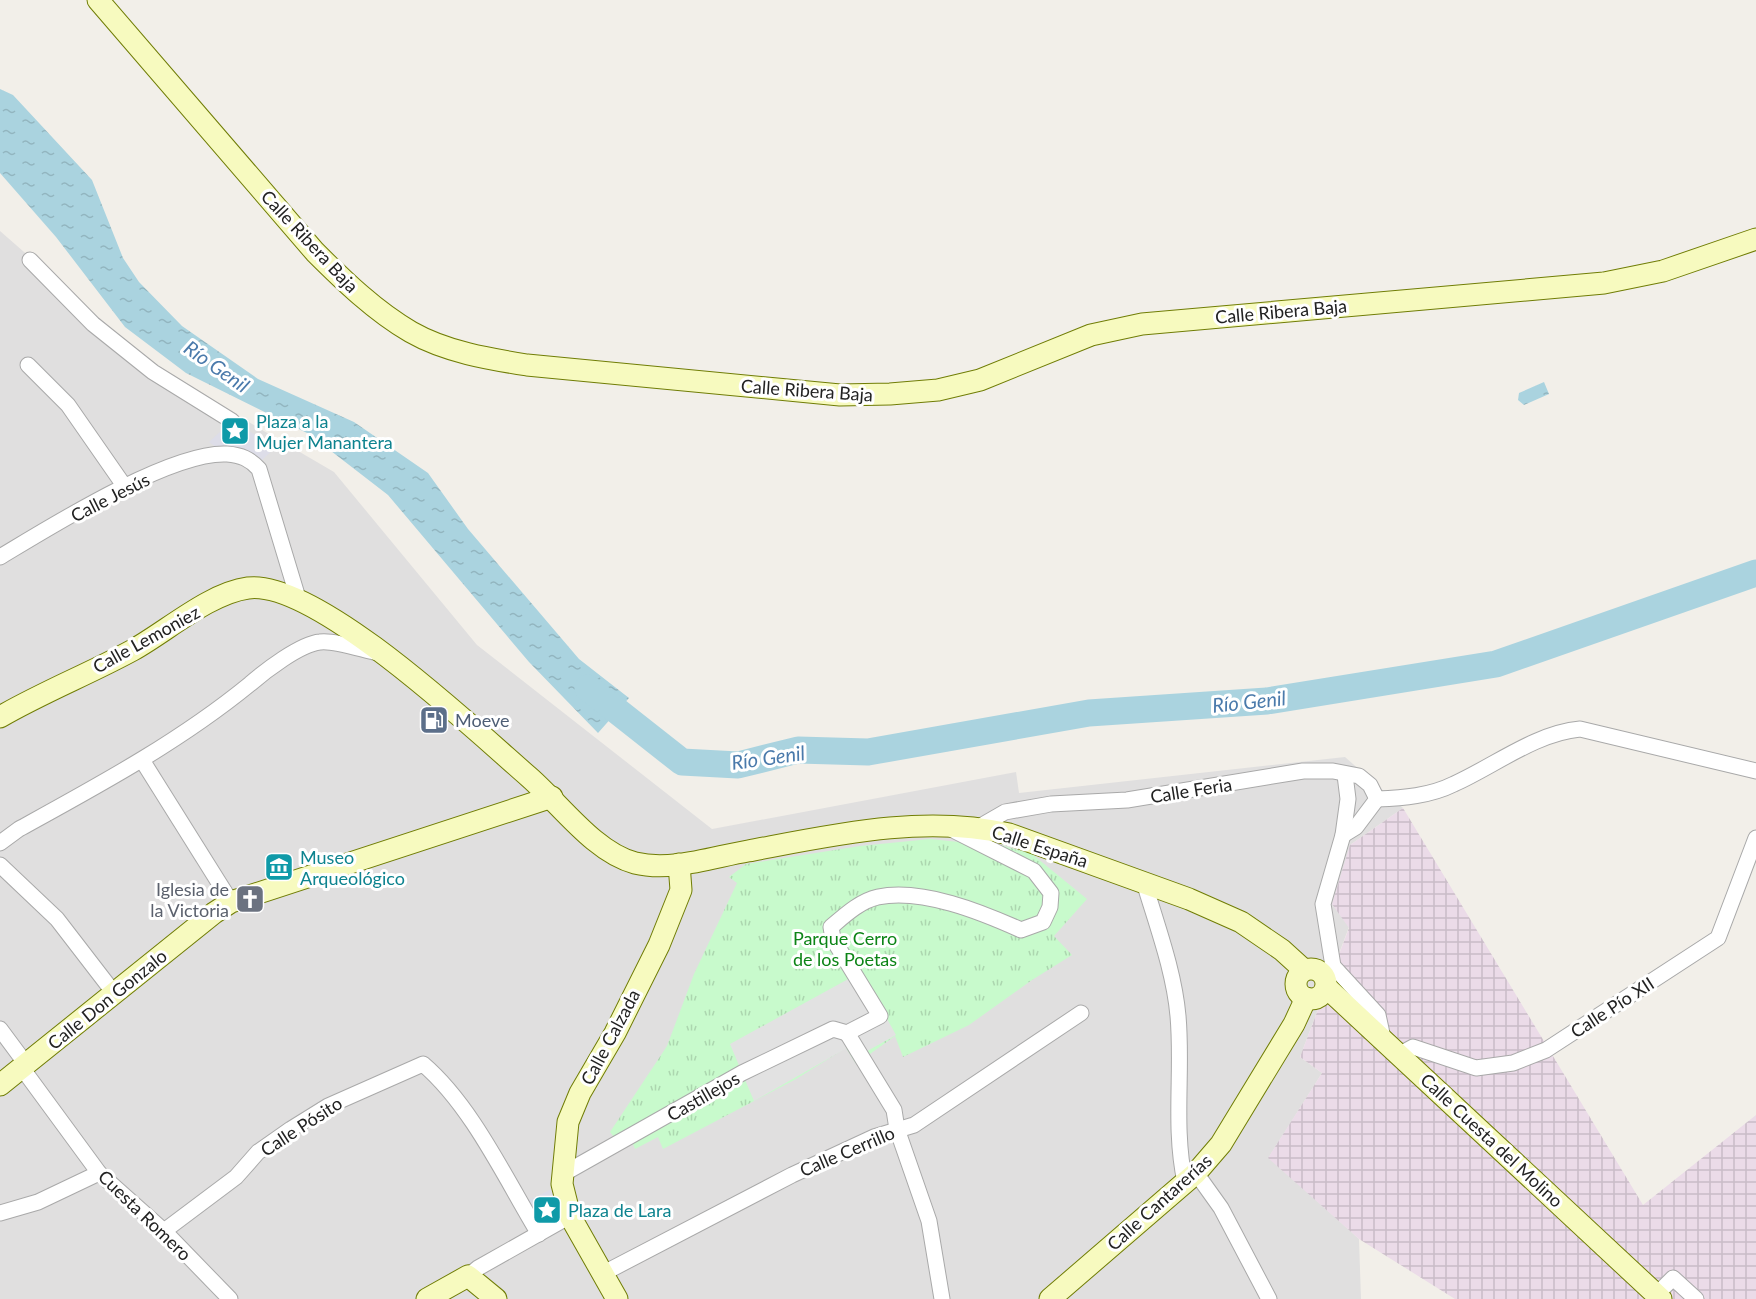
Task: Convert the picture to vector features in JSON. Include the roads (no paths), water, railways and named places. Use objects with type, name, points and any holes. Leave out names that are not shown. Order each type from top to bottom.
[{"type":"street","name":"Calle Ribera Baja","points":[[98,0],[315,252],[348,285],[413,333],[446,347],[486,358],[528,365],[840,395],[938,390],[980,380],[1091,335],[1142,324],[1604,283],[1663,271],[1756,239]]},
{"type":"street","points":[[30,260],[93,324],[144,365],[232,421]]},
{"type":"street","points":[[28,365],[69,405],[125,487]]},
{"type":"street","name":"Calle Jesús","points":[[0,557],[125,487],[164,469],[226,454],[248,458],[259,469],[298,598]]},
{"type":"street","name":"Calle Lemoniez","points":[[0,717],[132,650],[227,593],[251,588],[274,591],[298,598],[387,655],[552,797]]},
{"type":"street","points":[[0,843],[19,829],[142,760],[211,716],[266,671],[305,648],[320,642],[387,655]]},
{"type":"street","points":[[1343,835],[1356,826],[1377,799],[1411,797],[1452,786],[1559,731],[1580,729],[1756,771]]},
{"type":"street","points":[[142,760],[222,907],[552,797]]},
{"type":"street","name":"Calle Feria","points":[[979,827],[1005,812],[1051,804],[1127,800],[1303,771],[1333,771],[1359,776],[1370,785],[1377,799]]},
{"type":"street","points":[[1345,775],[1348,799],[1343,835],[1323,904],[1333,966],[1378,1015],[1383,1038]]},
{"type":"street","name":"Calle España","points":[[552,797],[599,844],[620,857],[645,865],[679,864],[813,839],[940,824],[979,827],[1009,834],[1144,882],[1241,922],[1282,950],[1304,970]]},
{"type":"street","points":[[940,824],[1034,871],[1051,892],[1050,907],[1043,922],[1021,930],[986,914],[940,902],[904,896],[877,897],[852,909],[831,927],[833,939],[880,1016],[847,1033],[894,1110],[897,1129],[929,1221],[942,1299]]},
{"type":"street","name":"Calle Pío XII","points":[[1400,1054],[1413,1047],[1476,1068],[1513,1063],[1546,1050],[1718,938],[1756,838]]},
{"type":"street","name":"Calle Calzada","points":[[617,1299],[570,1216],[562,1184],[568,1122],[580,1093],[615,1033],[659,945],[681,890],[679,864]]},
{"type":"street","points":[[0,865],[57,919],[114,993]]},
{"type":"street","points":[[1144,882],[1169,970],[1178,1015],[1179,1153],[1190,1178],[1221,1208],[1269,1299]]},
{"type":"street","name":"Calle Don Gonzalo","points":[[0,1085],[222,907]]},
{"type":"street","points":[[1304,970],[1318,970],[1325,978],[1326,987],[1316,998],[1306,998],[1296,987],[1297,977],[1304,970]]},
{"type":"street","name":"Calle Cuesta del Molino","points":[[1326,987],[1659,1297],[1673,1278],[1696,1299]]},
{"type":"street","name":"Calle Cantarerías","points":[[1050,1299],[1190,1178],[1221,1144],[1294,1024],[1306,998]]},
{"type":"street","name":"Calle Cerrillo","points":[[602,1274],[792,1175],[897,1129],[914,1125],[1081,1013]]},
{"type":"street","name":"Cuesta Romero","points":[[0,1029],[99,1173],[164,1231],[230,1299]]},
{"type":"street","name":"Castillejos","points":[[563,1174],[742,1073],[833,1029],[847,1033]]},
{"type":"street","name":"Calle Pósito","points":[[164,1231],[236,1177],[258,1152],[291,1129],[328,1106],[423,1064],[444,1082],[539,1234]]},
{"type":"street","points":[[0,1213],[38,1202],[99,1173]]},
{"type":"street","points":[[427,1299],[570,1216]]},
{"type":"street","points":[[468,1276],[496,1299]]},
{"type":"water","points":[[0,89],[13,95],[92,180],[123,258],[139,282],[182,326],[258,379],[354,422],[428,473],[468,529],[579,659],[629,698],[598,733],[529,662],[388,495],[309,434],[186,373],[125,327],[56,237],[0,173]]},
{"type":"water","points":[[1544,382],[1549,394],[1524,405],[1518,400],[1519,393]]},
{"type":"waterway","name":"Río Genil","points":[[588,688],[682,762],[738,765],[798,750],[868,752],[1089,713],[1267,701],[1496,664],[1756,573]]},
{"type":"place","name":"Plaza a la Mujer Manantera","points":[[235,431]]},
{"type":"place","name":"Moeve","points":[[434,720]]},
{"type":"place","name":"Museo Arqueológico","points":[[279,867]]},
{"type":"place","name":"Iglesia de la Victoria","points":[[250,899]]},
{"type":"place","name":"Plaza de Lara","points":[[547,1210]]},
{"type":"park label","name":"Parque Cerro de los Poetas","points":[[845,948]]}]
